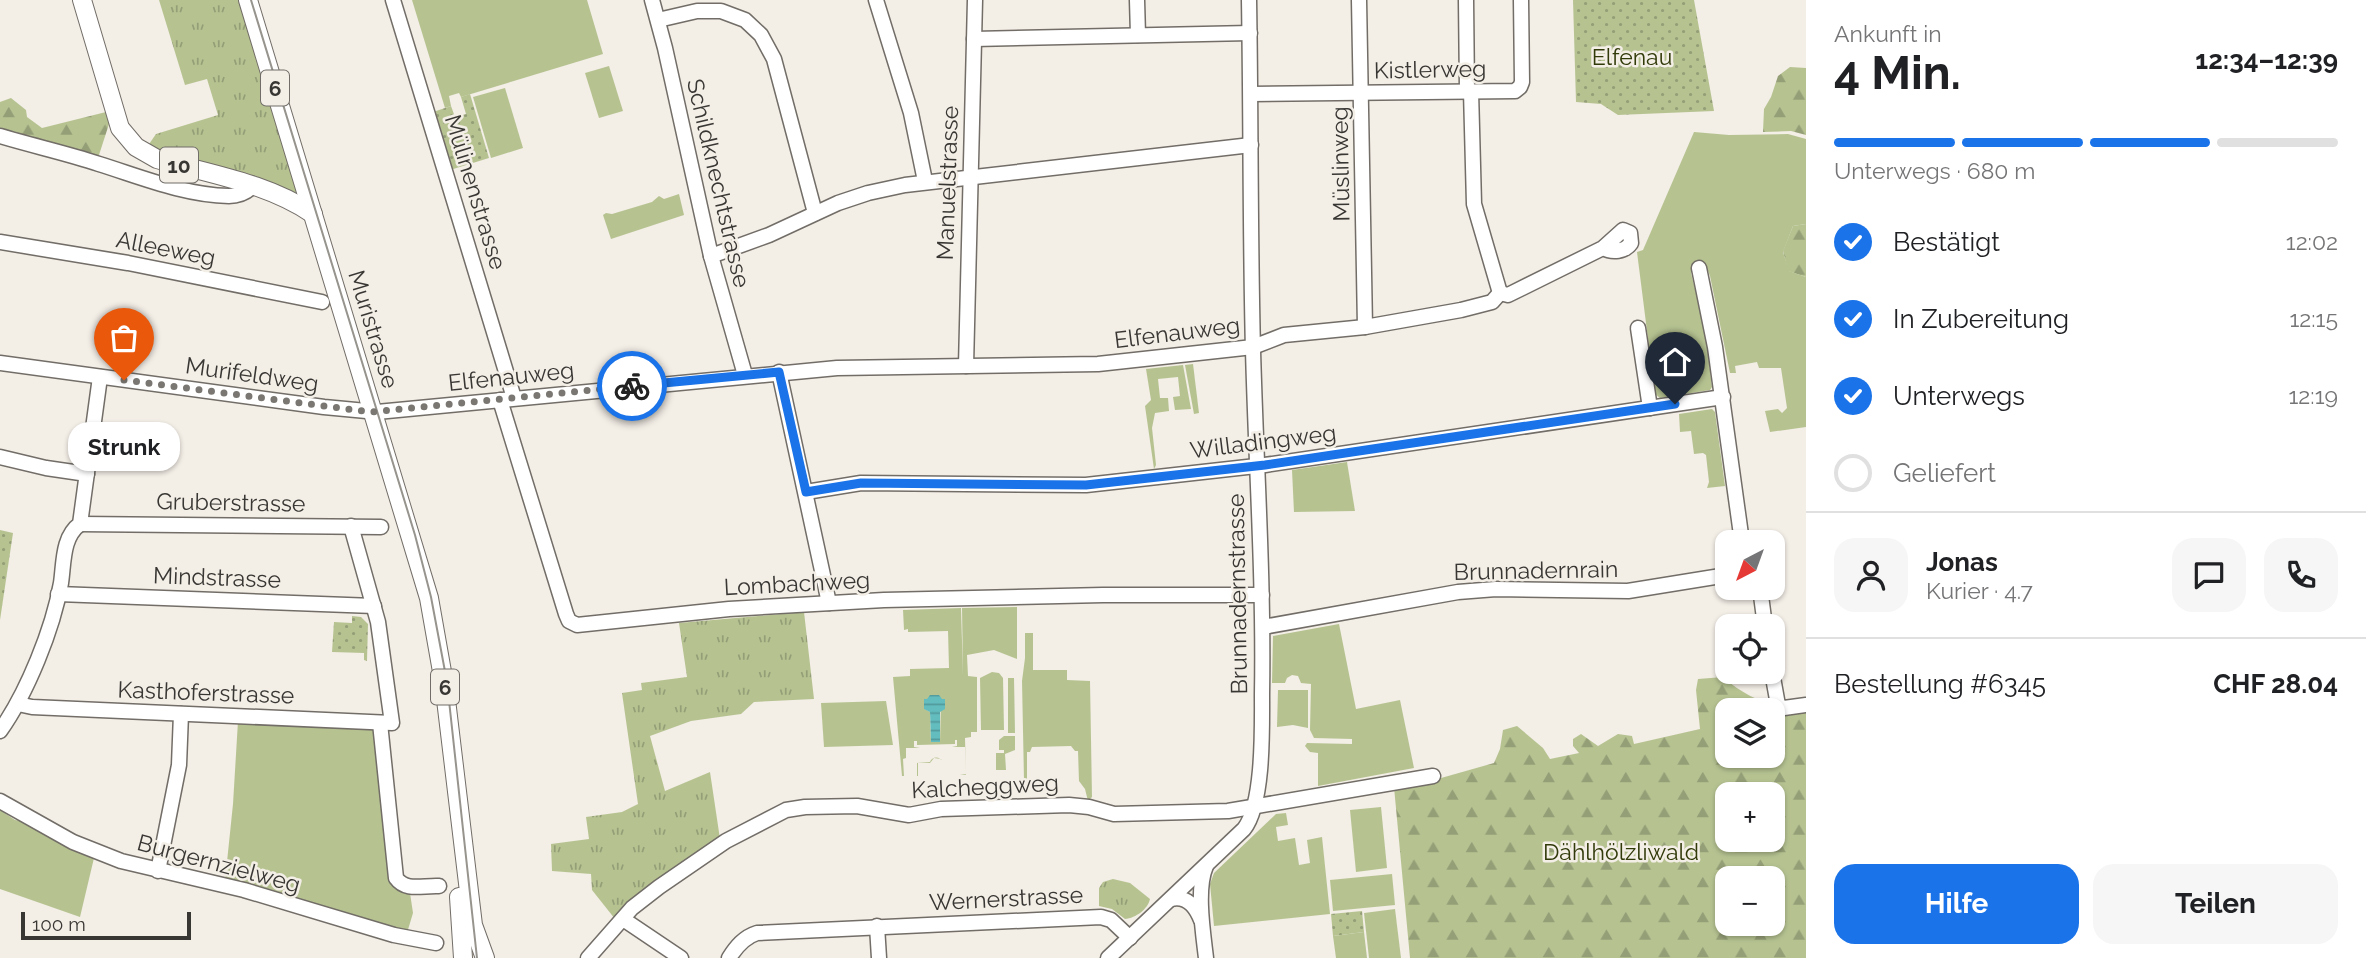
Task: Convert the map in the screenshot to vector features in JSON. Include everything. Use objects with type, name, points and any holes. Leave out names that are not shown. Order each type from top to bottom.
[{"type":"main road","name":"10","points":[[82,0],[118,124],[127,139],[142,152],[157,159],[253,186],[292,201],[313,214]]},
{"type":"main road","name":"Muristrasse","points":[[248,0],[421,572],[444,683],[472,925],[485,958]]},
{"type":"main road","name":"10","points":[[253,186],[282,189],[292,186],[301,176]]},
{"type":"main road","name":"Muristrasse","points":[[462,842],[458,878],[463,958]]},
{"type":"street","name":"Mülinenstrasse","points":[[393,0],[507,399]]},
{"type":"street","name":"Schildknechtstrasse","points":[[652,0],[711,256],[745,376]]},
{"type":"street","points":[[876,0],[911,113],[925,181]]},
{"type":"street","name":"Manuelstrasse","points":[[966,366],[975,0]]},
{"type":"street","points":[[1137,0],[1138,35]]},
{"type":"street","name":"Brunnadernstrasse","points":[[1108,958],[1244,829],[1253,808],[1262,736],[1263,627],[1253,347],[1249,0]]},
{"type":"street","name":"Müslinweg","points":[[1359,0],[1365,327]]},
{"type":"street","points":[[1466,0],[1474,204],[1500,293]]},
{"type":"street","name":"Kistlerweg","points":[[1251,94],[1515,91],[1522,85],[1521,0]]},
{"type":"street","points":[[658,20],[706,9],[721,10],[745,20],[761,35],[774,59],[816,213]]},
{"type":"street","points":[[974,39],[1250,33]]},
{"type":"street","points":[[0,136],[100,164],[152,182],[212,194],[238,195],[253,186]]},
{"type":"street","points":[[711,256],[866,194],[925,181],[970,179],[1251,145]]},
{"type":"street","name":"Alleeweg","points":[[0,242],[128,263],[322,302]]},
{"type":"street","name":"Elfenauweg","points":[[374,412],[860,366],[1081,366],[1253,347],[1284,335],[1365,327],[1492,302],[1500,293],[1508,295],[1603,248]]},
{"type":"street","points":[[1699,268],[1711,319],[1740,530]]},
{"type":"street","points":[[1639,328],[1650,408]]},
{"type":"street","name":"Murifeldweg","points":[[0,363],[374,412]]},
{"type":"street","points":[[779,372],[830,603]]},
{"type":"street","points":[[2,726],[18,704],[50,626],[67,539],[72,530],[80,524],[100,377]]},
{"type":"street","name":"Willadingweg","points":[[806,492],[861,483],[1082,485],[1257,466],[1723,397]]},
{"type":"street","name":"Lombachweg","points":[[507,399],[566,614],[572,623],[580,625],[729,609],[830,603],[1103,595],[1262,595]]},
{"type":"street","points":[[0,457],[87,474]]},
{"type":"street","name":"Gruberstrasse","points":[[80,524],[381,527]]},
{"type":"street","points":[[351,526],[374,606],[386,723],[396,878],[405,887],[439,886]]},
{"type":"street","name":"Brunnadernrain","points":[[1263,627],[1458,592],[1496,589],[1628,591],[1715,577]]},
{"type":"street","name":"Mindstrasse","points":[[58,594],[374,606]]},
{"type":"street","points":[[1774,684],[1778,705],[1784,708],[1806,705]]},
{"type":"street","name":"Kasthoferstrasse","points":[[18,704],[32,708],[386,723]]},
{"type":"street","points":[[158,871],[177,780],[181,714]]},
{"type":"street","name":"Kalcheggweg","points":[[587,958],[635,905],[726,841],[786,810],[858,806],[909,815],[950,809],[1087,806],[1114,814],[1228,811],[1433,776]]},
{"type":"street","name":"Burgernzielweg","points":[[0,801],[83,848],[121,861],[244,890],[394,935],[436,943]]},
{"type":"street","points":[[1206,958],[1201,881],[1207,865]]},
{"type":"street","points":[[1171,899],[1177,897],[1190,903],[1197,910],[1202,924]]},
{"type":"street","name":"Wernerstrasse","points":[[729,958],[738,945],[757,933],[877,926],[1101,917],[1111,920],[1130,938]]},
{"type":"street","points":[[623,919],[681,958]]},
{"type":"street","points":[[877,926],[879,958]]},
{"type":"green space","points":[[159,0],[247,0],[305,190],[291,194],[145,150],[156,134],[218,115],[207,79],[185,85]]},
{"type":"green space","points":[[412,0],[587,0],[603,54],[461,97],[459,93],[449,96],[451,106],[445,108]]},
{"type":"green space","name":"Elfenau","points":[[1573,0],[1694,0],[1714,111],[1618,115],[1601,104],[1576,102]]},
{"type":"green space","points":[[609,66],[623,111],[599,118],[585,73]]},
{"type":"green space","points":[[1790,67],[1806,68],[1806,135],[1791,131],[1763,132],[1764,109],[1778,76]]},
{"type":"green space","points":[[505,88],[523,148],[491,158],[473,97]]},
{"type":"green space","points":[[470,94],[489,158],[450,170],[433,112],[451,106],[455,117],[466,114],[461,97]]},
{"type":"green space","points":[[11,98],[26,110],[27,117],[42,128],[106,112],[109,124],[99,155],[92,158],[0,132],[0,102]]},
{"type":"green space","points":[[1694,132],[1729,135],[1788,134],[1806,139],[1806,224],[1793,226],[1783,252],[1789,271],[1806,277],[1806,427],[1770,432],[1765,411],[1778,409],[1782,413],[1787,408],[1781,368],[1759,368],[1757,362],[1735,366],[1736,373],[1730,373],[1710,276],[1705,268],[1691,273],[1705,329],[1712,387],[1710,390],[1660,398],[1655,394],[1637,252],[1643,250]]},
{"type":"green space","points":[[679,194],[684,215],[611,239],[603,215],[606,213],[612,214],[652,202],[659,196],[664,199]]},
{"type":"green space","points":[[1806,224],[1806,277],[1788,271],[1783,251],[1793,226]]},
{"type":"green space","points":[[1193,364],[1199,413],[1194,414],[1185,365]]},
{"type":"green space","points":[[1183,365],[1191,409],[1175,410],[1173,397],[1180,396],[1178,377],[1158,379],[1160,398],[1168,398],[1169,411],[1155,413],[1152,428],[1156,465],[1154,469],[1145,406],[1151,400],[1146,369]]},
{"type":"green space","points":[[1712,409],[1715,412],[1725,486],[1707,488],[1709,482],[1706,455],[1694,454],[1691,431],[1680,432],[1679,414]]},
{"type":"green space","points":[[1347,462],[1355,511],[1294,512],[1292,470]]},
{"type":"green space","points":[[0,530],[13,533],[0,620]]},
{"type":"green space","points":[[1017,607],[1017,659],[994,650],[967,655],[968,676],[977,677],[977,732],[971,732],[971,737],[965,738],[966,771],[965,747],[952,747],[957,746],[957,740],[955,744],[917,745],[917,741],[914,741],[914,747],[920,748],[906,748],[906,758],[903,759],[902,776],[893,677],[910,676],[910,669],[949,668],[948,631],[908,632],[908,629],[904,630],[903,610],[961,608],[963,675],[962,608]],"holes":[[[930,697],[941,699],[940,742],[931,742],[930,712],[925,709]]]},
{"type":"green space","points":[[804,612],[814,699],[754,702],[741,714],[691,721],[650,736],[665,791],[710,772],[720,839],[615,919],[592,890],[591,874],[552,871],[551,844],[589,839],[586,817],[622,812],[638,804],[622,693],[642,690],[641,683],[687,677],[679,623]]},
{"type":"green space","points":[[352,616],[361,617],[368,624],[367,661],[364,660],[364,653],[332,652],[334,622],[352,623]]},
{"type":"green space","points":[[1339,624],[1356,709],[1400,700],[1414,768],[1318,786],[1318,753],[1310,752],[1305,746],[1307,743],[1352,744],[1352,739],[1314,738],[1310,730],[1311,684],[1301,683],[1298,676],[1292,675],[1285,683],[1272,683],[1273,636]]},
{"type":"green space","points":[[1025,633],[1033,633],[1033,670],[1067,670],[1067,680],[1090,681],[1092,797],[1088,801],[1085,789],[1079,781],[1078,751],[1071,746],[1032,747],[1030,752],[1027,752],[1027,780],[1024,780],[1022,681]]},
{"type":"green space","points":[[992,672],[999,673],[1003,678],[1004,730],[981,730],[980,678]]},
{"type":"green space","points":[[1008,678],[1014,678],[1015,733],[1008,733]]},
{"type":"green space","name":"Dählhölzliwald","points":[[1715,678],[1715,684],[1732,684],[1755,698],[1715,698],[1715,768],[1785,768],[1785,706],[1806,707],[1806,958],[1410,958],[1394,787],[1434,780],[1494,763],[1500,749],[1503,730],[1517,726],[1543,748],[1550,759],[1579,753],[1573,746],[1573,739],[1581,734],[1598,746],[1618,734],[1632,736],[1634,744],[1700,729],[1696,690],[1698,679]]},
{"type":"green space","points":[[1278,690],[1308,690],[1308,728],[1293,725],[1277,727]]},
{"type":"green space","points":[[886,701],[893,745],[824,747],[821,703]]},
{"type":"green space","points":[[238,721],[374,729],[377,733],[394,886],[410,893],[413,913],[407,933],[225,881]]},
{"type":"green space","points":[[1004,736],[1015,736],[1015,750],[1005,754],[1006,770],[996,770],[996,753],[1004,753],[1004,750],[999,750],[999,740]]},
{"type":"green space","points":[[1381,807],[1387,868],[1356,872],[1350,810]]},
{"type":"green space","points":[[0,810],[94,858],[80,917],[0,889]]},
{"type":"green space","points":[[1286,813],[1288,825],[1276,827],[1278,841],[1295,838],[1299,865],[1310,863],[1307,840],[1322,837],[1330,914],[1214,926],[1210,884],[1214,873],[1276,814]]},
{"type":"green space","points":[[1392,874],[1395,905],[1333,911],[1330,880]]},
{"type":"green space","points":[[1113,879],[1130,883],[1150,899],[1141,912],[1125,919],[1112,909],[1099,906],[1099,888],[1103,882]]},
{"type":"green space","points":[[1395,909],[1401,958],[1369,958],[1364,913]]},
{"type":"green space","points":[[1362,911],[1364,932],[1333,936],[1331,914]]},
{"type":"green space","points":[[1364,932],[1367,958],[1336,958],[1333,936]]},
{"type":"water","points":[[930,695],[939,695],[945,699],[945,709],[940,712],[940,742],[931,742],[930,712],[924,709],[924,699]]},
{"type":"tram line","points":[[251,0],[415,535],[431,597],[447,682],[477,958]]},
{"type":"way so far","points":[[124,380],[371,412],[632,386]]},
{"type":"place","name":"Strunk","points":[[124,380]]},
{"type":"route","points":[[632,386],[779,372],[806,492],[861,483],[1086,485],[1265,465],[1675,404]]}]
